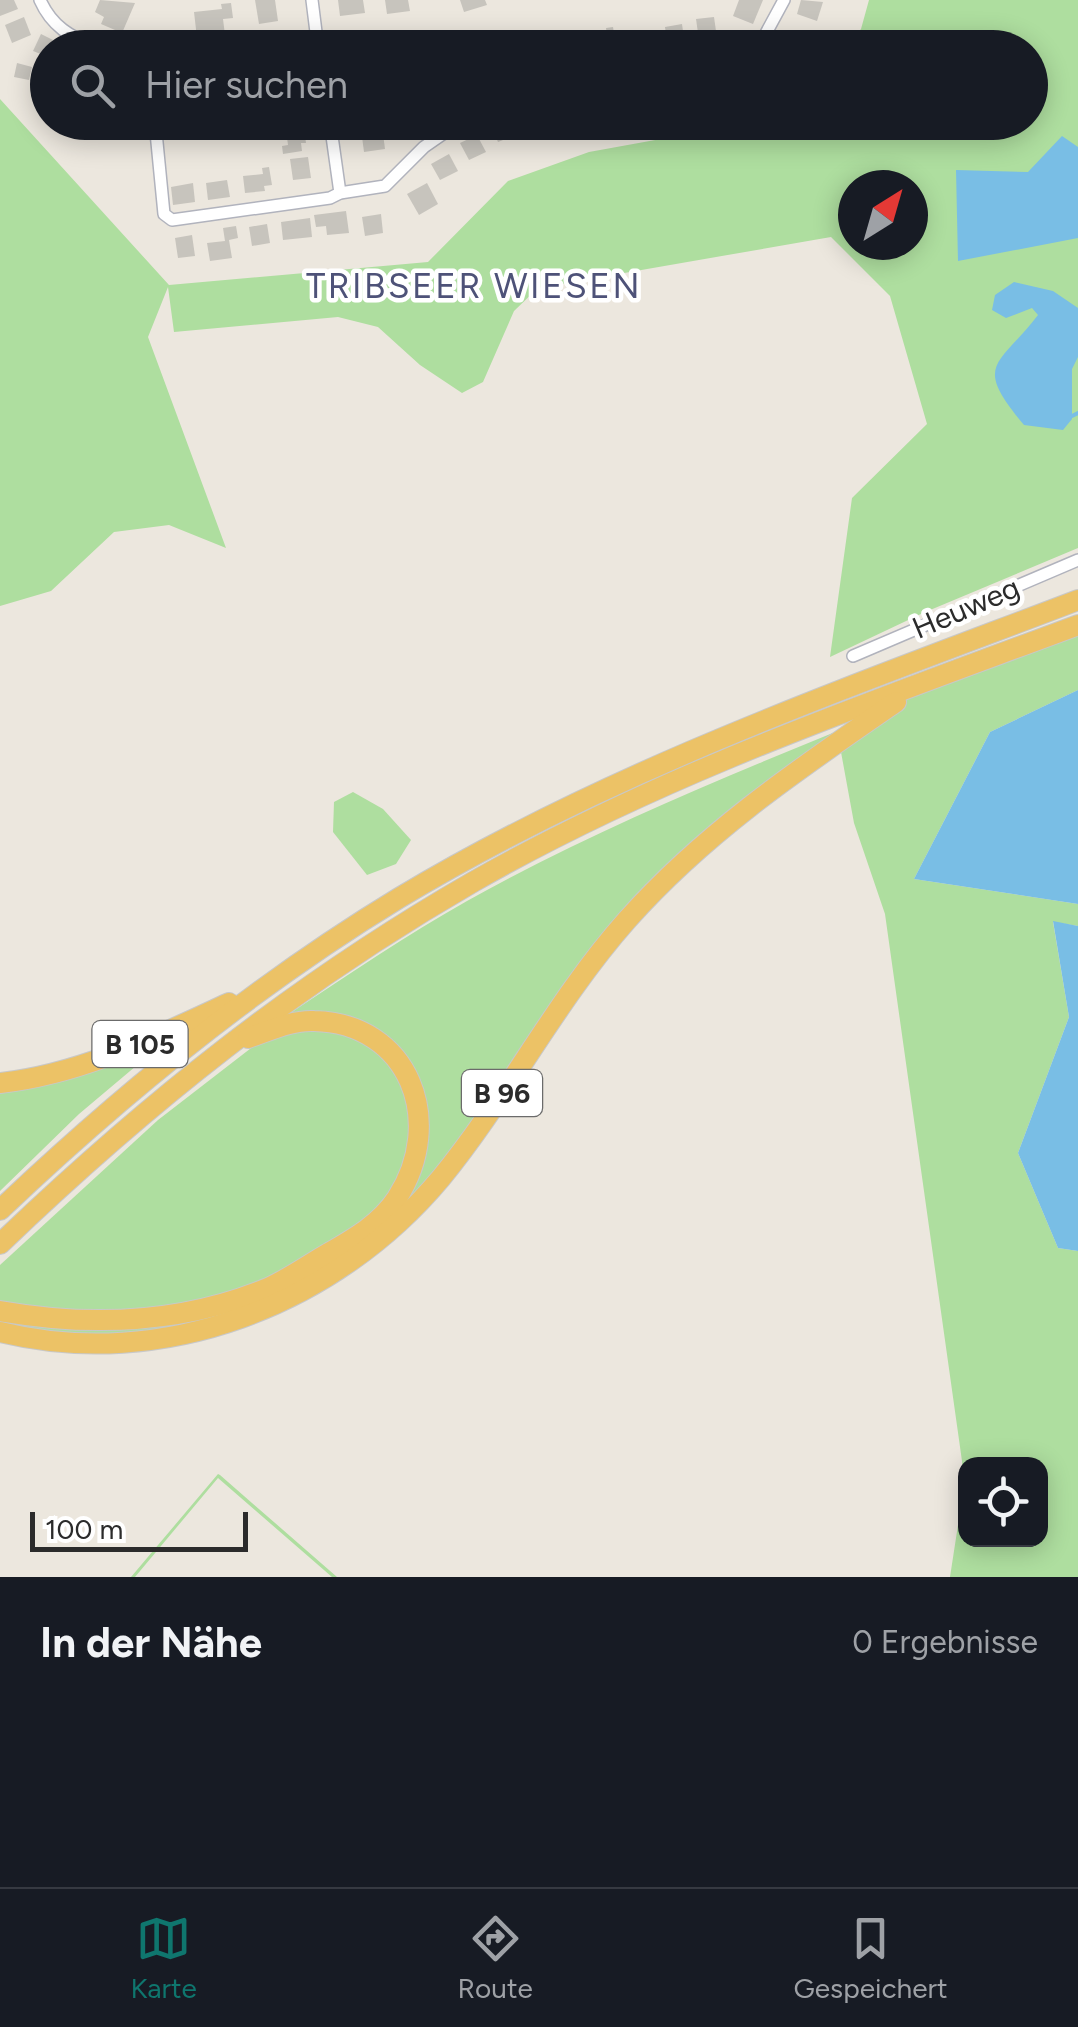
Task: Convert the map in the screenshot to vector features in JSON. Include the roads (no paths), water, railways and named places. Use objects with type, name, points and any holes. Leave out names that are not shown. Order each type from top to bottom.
[{"type":"highway","points":[[0,1210],[209,1028],[399,898],[617,783],[774,716],[1078,600]]},
{"type":"highway","name":"B 96","points":[[0,1244],[142,1112],[227,1045],[413,918],[550,842],[707,768],[1078,625]]},
{"type":"highway","name":"B 96","points":[[0,1332],[79,1342],[162,1338],[250,1315],[316,1286],[354,1260],[406,1216],[440,1178],[585,971],[676,868],[765,793],[926,682]]},
{"type":"highway","name":"B 105","points":[[0,1083],[57,1073],[106,1057],[272,983]]},
{"type":"highway","name":"B 96","points":[[0,1311],[56,1321],[128,1322],[179,1315],[269,1288],[366,1231],[393,1204],[411,1174],[420,1148],[421,1125],[418,1101],[395,1058],[378,1042],[356,1030],[312,1021],[289,1024],[227,1045]]},
{"type":"street","points":[[40,0],[47,16],[61,30]]},
{"type":"street","points":[[312,0],[316,30]]},
{"type":"street","points":[[768,30],[784,0]]},
{"type":"street","points":[[157,140],[164,214],[172,220],[330,198],[384,186],[434,140]]},
{"type":"street","points":[[333,140],[340,193]]},
{"type":"street","name":"Heuweg","points":[[853,656],[1078,560]]},
{"type":"water","points":[[1062,136],[1078,147],[1078,238],[958,261],[956,170],[1028,172]]},
{"type":"water","points":[[1014,282],[1053,291],[1078,308],[1072,419],[1063,430],[1024,425],[1008,405],[995,377],[1002,356],[1038,315],[1032,308],[1006,318],[992,310],[995,295]]},
{"type":"water","points":[[1078,690],[1078,904],[914,879],[990,732]]},
{"type":"water","points":[[1053,921],[1078,926],[1078,1251],[1058,1248],[1018,1153],[1069,1017]]},
{"type":"waterway","points":[[1072,416],[1078,413]]},
{"type":"district","name":"TRIBSEER WIESEN","points":[[474,286]]}]
